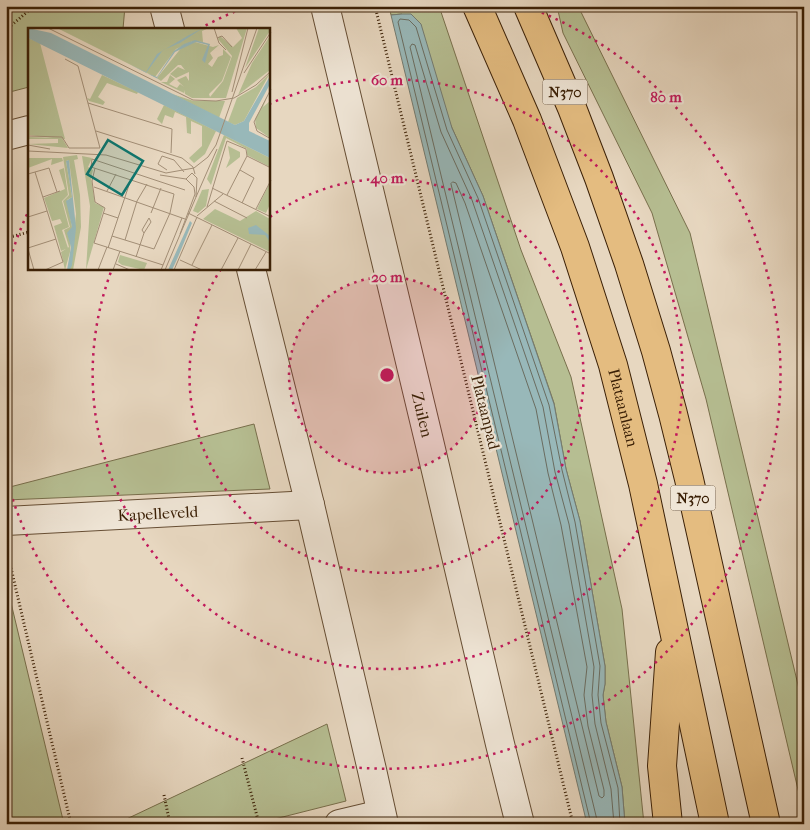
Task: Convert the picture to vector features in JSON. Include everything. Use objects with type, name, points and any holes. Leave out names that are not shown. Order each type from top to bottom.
[{"type":"highway","name":"Plataanlaan","points":[[477,6],[527,120],[575,247],[613,365],[643,484],[715,824]]},
{"type":"highway","name":"N370","points":[[528,6],[572,108],[599,178],[629,264],[656,351],[689,479],[766,824]]},
{"type":"highway","name":"N370","points":[[668,824],[662,766],[672,620]]},
{"type":"street","points":[[164,6],[170,28]]},
{"type":"street","name":"Zuilen","points":[[324,6],[520,824]]},
{"type":"street","points":[[6,136],[28,130]]},
{"type":"street","points":[[251,270],[310,505],[382,819],[339,824]]},
{"type":"street","name":"Kapelleveld","points":[[6,521],[310,505]]},
{"type":"path","points":[[6,30],[34,6]]},
{"type":"path","name":"Plataanpad","points":[[375,6],[573,824]]},
{"type":"path","points":[[6,238],[28,232]]},
{"type":"path","points":[[6,548],[71,824]]},
{"type":"path","points":[[242,758],[258,824]]},
{"type":"path","points":[[164,796],[170,824]]},
{"type":"green space","points":[[6,6],[125,6],[123,28],[28,28],[28,87],[6,93]]},
{"type":"green space","points":[[389,6],[439,6],[521,250],[571,377],[622,609],[644,824],[625,824],[622,787],[606,722],[603,695],[605,666],[580,521],[566,469],[554,403],[483,196],[402,14],[391,15]]},
{"type":"green space","points":[[557,6],[578,6],[690,233],[804,710],[804,815],[706,399],[652,213],[563,33]]},
{"type":"green space","points":[[254,424],[270,489],[6,500],[6,488]]},
{"type":"green space","points":[[6,582],[64,824],[6,824]]},
{"type":"green space","points":[[327,724],[346,801],[255,824],[116,824]]},
{"type":"water","points":[[411,14],[421,24],[452,128],[483,196],[554,404],[566,469],[580,521],[605,666],[603,695],[606,722],[622,787],[625,824],[587,824],[391,15]]}]
